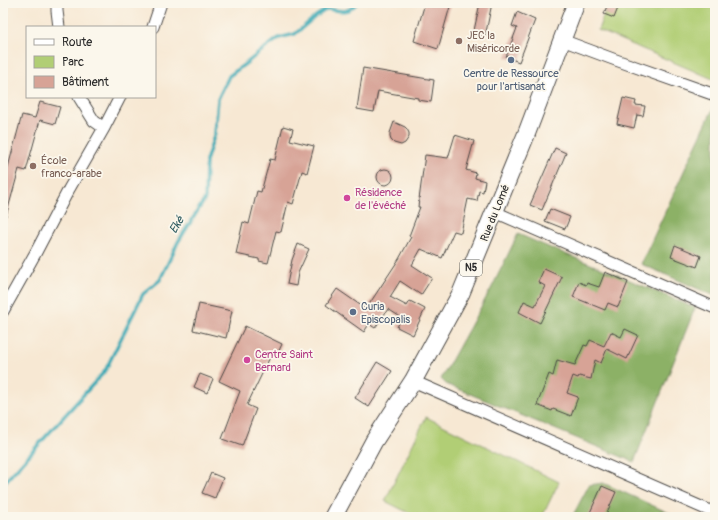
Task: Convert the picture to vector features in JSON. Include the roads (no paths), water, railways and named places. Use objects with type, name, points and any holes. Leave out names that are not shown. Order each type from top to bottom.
[{"type":"main road","name":"Rue du Lomé","points":[[333,517],[374,441],[413,381],[461,293],[526,135],[576,3]]},
{"type":"street","points":[[57,3],[59,26]]},
{"type":"street","points":[[153,26],[161,3]]},
{"type":"street","points":[[562,40],[715,96]]},
{"type":"street","points":[[81,98],[94,121],[104,128]]},
{"type":"street","points":[[3,311],[119,98]]},
{"type":"street","points":[[495,212],[715,308]]},
{"type":"street","points":[[413,381],[715,513]]},
{"type":"waterway","name":"Eké","points":[[3,484],[105,371],[143,294],[160,280],[178,242],[205,199],[206,161],[215,133],[218,99],[229,76],[279,38],[295,34],[316,16],[327,9],[344,11],[350,9],[357,3]]},
{"type":"place","name":"JEC la Miséricorde","points":[[459,41]]},
{"type":"place","name":"Centre de Ressource pour l'artisanat","points":[[511,60]]},
{"type":"place","name":"École franco-arabe","points":[[33,166]]},
{"type":"place","name":"Résidence de l'évêché","points":[[347,198]]},
{"type":"place","name":"Curia Episcopalis","points":[[353,312]]},
{"type":"place","name":"Centre Saint Bernard","points":[[247,360]]}]
